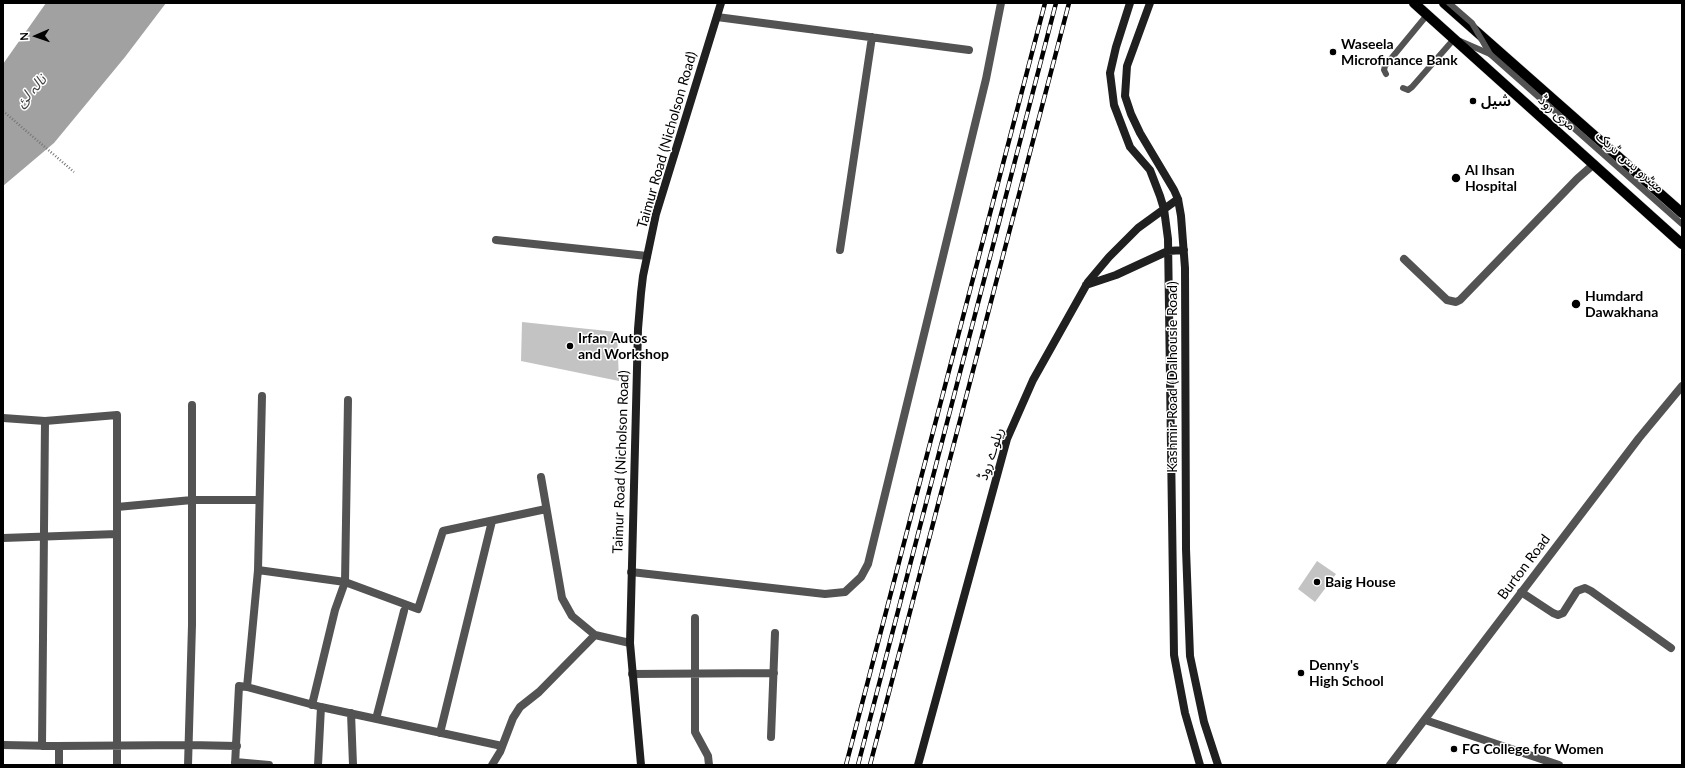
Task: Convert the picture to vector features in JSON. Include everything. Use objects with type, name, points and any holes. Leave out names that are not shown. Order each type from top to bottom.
[{"type":"main road","name":"Taimur Road (Nicholson Road)","points":[[641,765],[630,643],[638,329],[643,276],[656,214],[721,3]]},
{"type":"main road","name":"Kashmir Road (Dalhousie Road)","points":[[1130,3],[1116,47],[1110,73],[1114,105],[1130,147],[1150,170],[1164,209],[1168,251],[1174,655],[1185,713],[1200,765]]},
{"type":"main road","name":"Kashmir Road (Dalhousie Road)","points":[[1150,3],[1127,66],[1125,96],[1131,114],[1140,133],[1178,199],[1184,250],[1186,556],[1190,656],[1204,722],[1218,765]]},
{"type":"main road","name":"مری روڈ","points":[[1414,3],[1682,244]]},
{"type":"main road","name":"مری روڈ","points":[[1444,3],[1682,213]]},
{"type":"main road","name":"ریلوے روڈ","points":[[918,765],[1007,439],[1033,380],[1086,285],[1109,257],[1138,228],[1178,199]]},
{"type":"main road","points":[[1086,285],[1116,275],[1168,251],[1184,250]]},
{"type":"street","points":[[631,572],[824,594],[845,592],[860,577],[868,564],[986,79],[1001,3]]},
{"type":"street","points":[[717,17],[969,50]]},
{"type":"street","points":[[840,250],[872,37]]},
{"type":"street","points":[[1404,259],[1447,300],[1456,302],[1460,300],[1577,179],[1594,164]]},
{"type":"street","points":[[496,240],[647,256]]},
{"type":"street","name":"Burton Road","points":[[1390,765],[1639,438],[1682,386]]},
{"type":"street","points":[[247,687],[258,570],[262,396]]},
{"type":"street","points":[[312,704],[335,610],[345,582],[348,400]]},
{"type":"street","points":[[188,765],[192,625],[192,405]]},
{"type":"street","points":[[3,423],[3,418],[45,421],[117,415],[116,765]]},
{"type":"street","points":[[42,746],[45,421]]},
{"type":"street","points":[[540,477],[562,598],[572,616],[595,635],[630,643]]},
{"type":"street","points":[[117,507],[192,500],[259,500]]},
{"type":"street","points":[[258,570],[345,582],[418,609],[443,531],[546,509]]},
{"type":"street","points":[[440,734],[492,521]]},
{"type":"street","points":[[3,538],[44,535],[117,534]]},
{"type":"street","points":[[1521,592],[1558,615],[1563,613],[1577,591],[1585,588],[1671,648]]},
{"type":"street","points":[[376,719],[404,611]]},
{"type":"street","points":[[696,618],[695,732],[708,756],[709,765]]},
{"type":"street","points":[[771,737],[775,633]]},
{"type":"street","points":[[494,765],[513,718],[520,707],[540,692],[595,635]]},
{"type":"street","points":[[632,674],[774,673]]},
{"type":"street","points":[[268,765],[235,764],[239,686],[321,707],[440,734],[502,746]]},
{"type":"street","points":[[318,765],[321,707]]},
{"type":"street","points":[[351,713],[353,765]]},
{"type":"street","points":[[1425,720],[1559,765]]},
{"type":"street","points":[[3,745],[237,746]]},
{"type":"street","points":[[59,746],[59,765]]},
{"type":"lane","name":"میٹرو بس ٹریک","points":[[1414,3],[1458,40],[1490,54],[1682,224]]},
{"type":"lane","name":"میٹرو بس ٹریک","points":[[1448,3],[1472,23],[1490,54]]},
{"type":"lane","points":[[1386,74],[1384,70],[1385,66],[1427,15]]},
{"type":"lane","points":[[1403,88],[1408,90],[1412,87],[1454,39]]},
{"type":"path","points":[[3,111],[74,172]]},
{"type":"water","name":"نالہ لئ","points":[[46,3],[166,3],[125,57],[54,143],[3,186],[3,64]]},
{"type":"building","name":"Irfan Autos and Workshop","points":[[522,322],[617,332],[619,381],[521,361]]},
{"type":"building","name":"Baig House","points":[[1317,561],[1336,574],[1315,602],[1298,589]]},
{"type":"railway","points":[[846,765],[1045,3]]},
{"type":"railway","points":[[858,765],[1056,3]]},
{"type":"railway","points":[[870,765],[1069,3]]},
{"type":"place","name":"Waseela Microfinance Bank","points":[[1333,52]]},
{"type":"place","name":"شیل","points":[[1473,101]]},
{"type":"place","name":"Al Ihsan Hospital","points":[[1456,178]]},
{"type":"place","name":"Humdard Dawakhana","points":[[1576,304]]},
{"type":"place","name":"Irfan Autos and Workshop","points":[[570,346]]},
{"type":"place","name":"Baig House","points":[[1317,582]]},
{"type":"place","name":"Denny's High School","points":[[1301,673]]},
{"type":"place","name":"FG College for Women","points":[[1454,749]]}]
